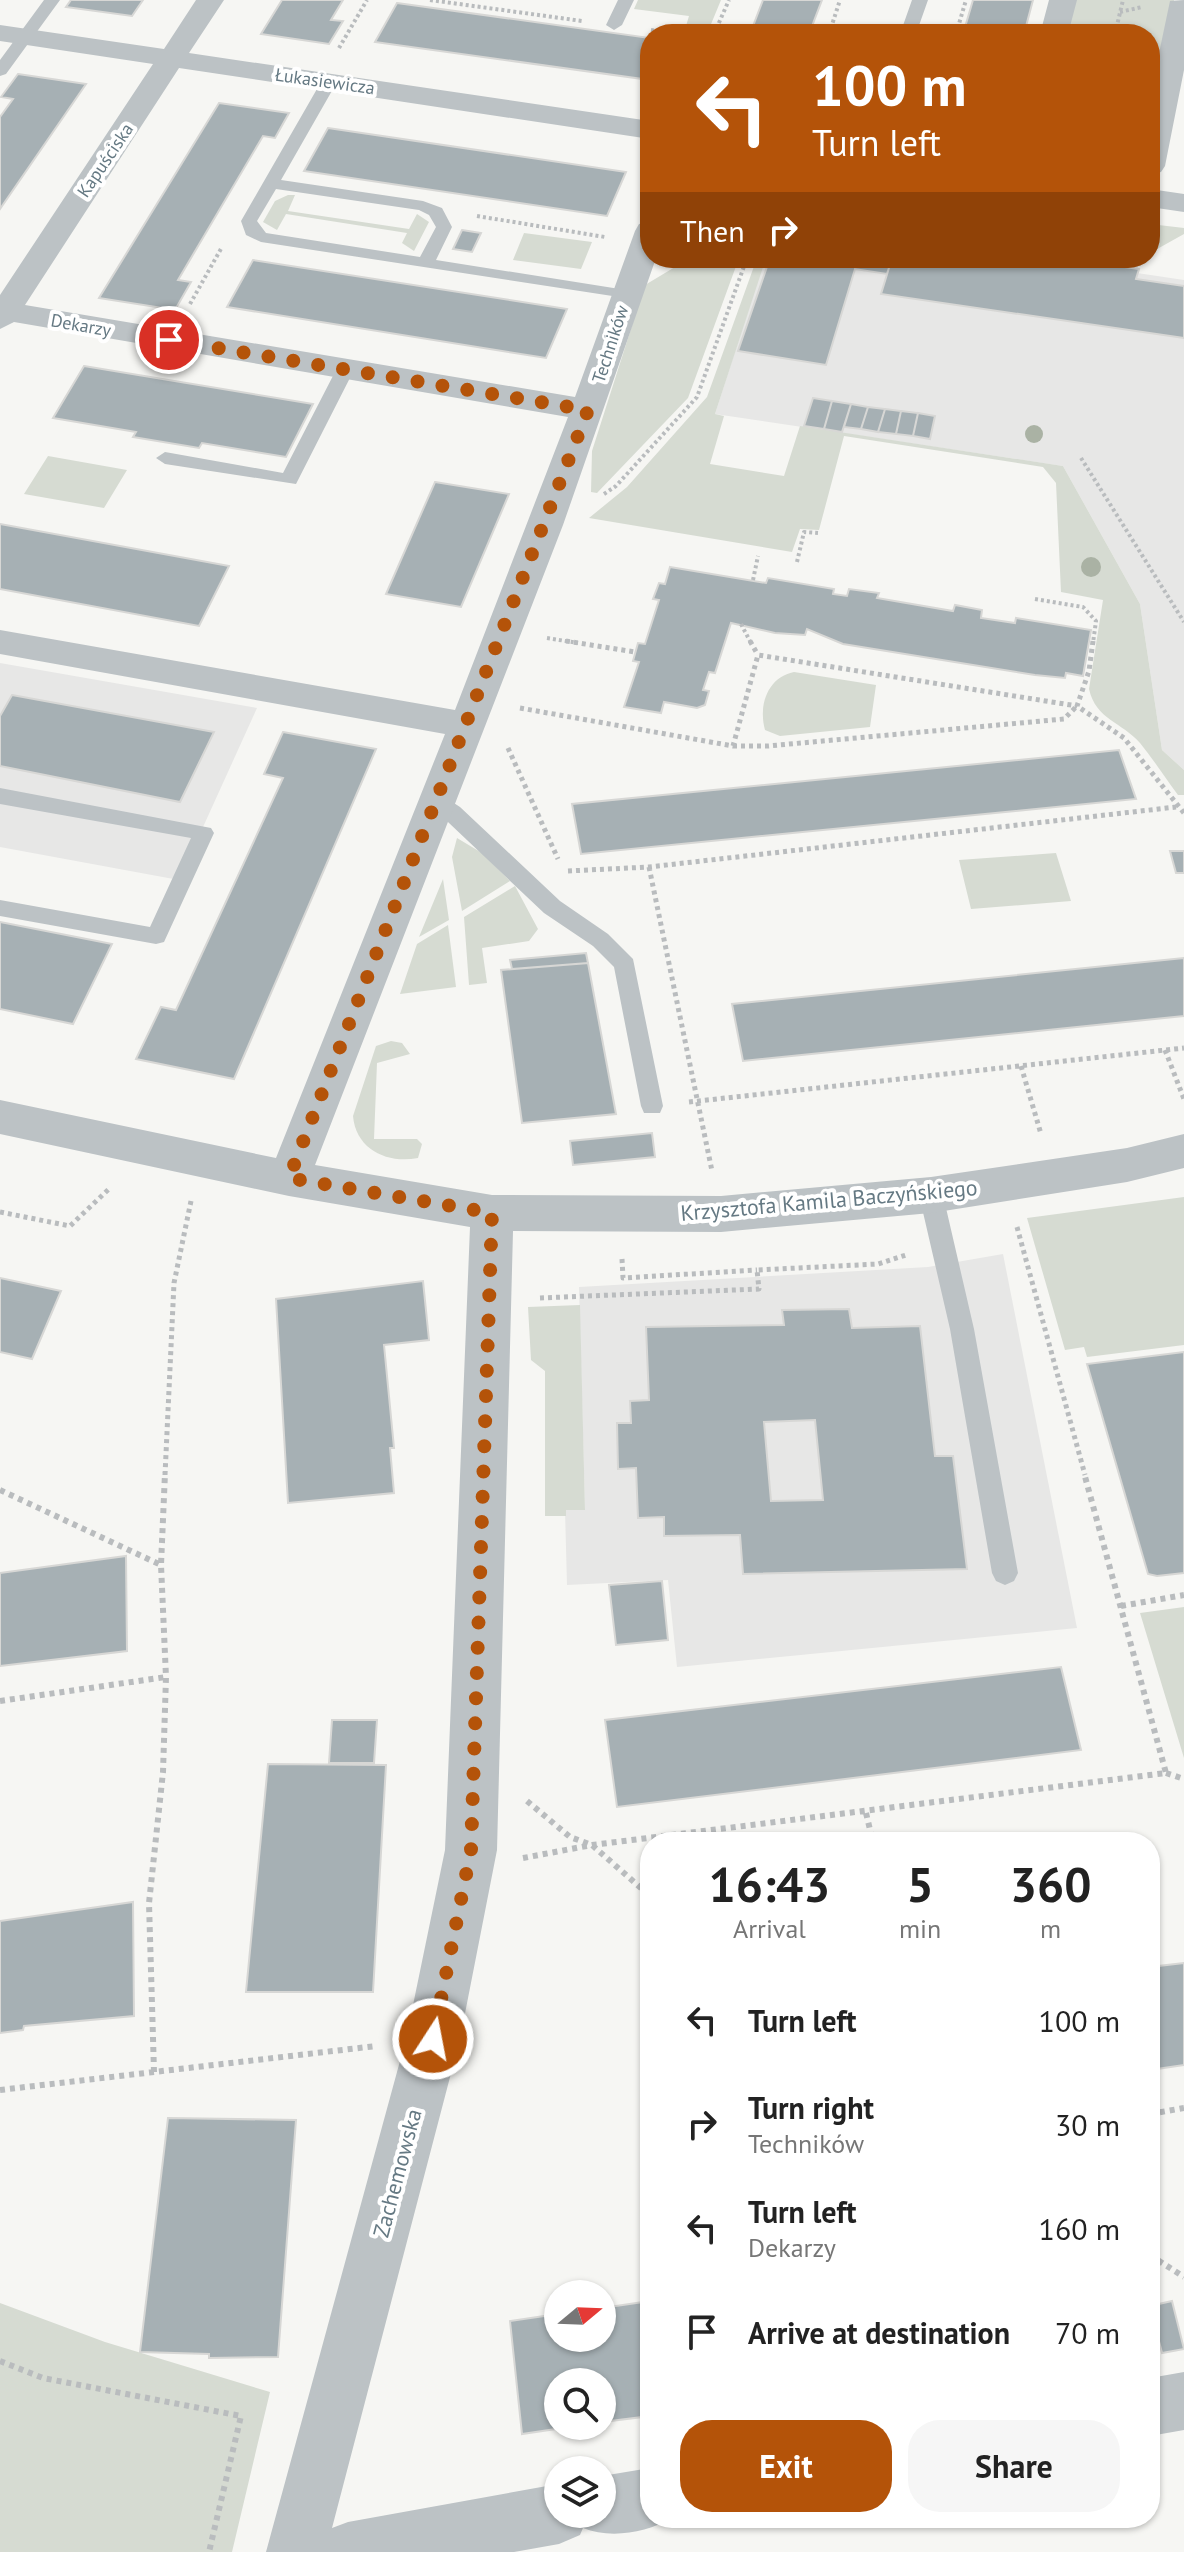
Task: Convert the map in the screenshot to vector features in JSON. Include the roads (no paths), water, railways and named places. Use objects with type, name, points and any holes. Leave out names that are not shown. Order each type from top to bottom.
[{"type":"street","name":"Kapuściska","points":[[2,313],[210,0]]},
{"type":"street","points":[[1057,24],[1063,0]]},
{"type":"street","points":[[1160,117],[1184,1]]},
{"type":"street","name":"Łukasiewicza","points":[[13,35],[640,129]]},
{"type":"street","points":[[1160,199],[1184,203]]},
{"type":"street","name":"Techników","points":[[289,1178],[437,800],[485,730],[640,258]]},
{"type":"street","name":"Dekarzy","points":[[2,313],[588,410]]},
{"type":"street","points":[[0,642],[485,730]]},
{"type":"street","name":"Krzysztofa Kamila Baczyńskiego","points":[[0,1117],[289,1178],[492,1213],[721,1214],[931,1195],[1127,1165],[1184,1151]]},
{"type":"street","name":"Zachemowska","points":[[296,2552],[433,2039],[471,1850],[492,1213]]},
{"type":"street","points":[[1160,2405],[1184,2401]]},
{"type":"street","points":[[616,2504],[640,2500]]},
{"type":"street","points":[[348,2552],[544,2517]]},
{"type":"lane","points":[[0,71],[13,35],[52,0]]},
{"type":"lane","points":[[614,25],[626,0]]},
{"type":"lane","points":[[912,24],[920,0]]},
{"type":"lane","points":[[329,82],[249,221],[252,231],[261,237],[626,295]]},
{"type":"lane","points":[[270,183],[423,206],[436,212],[444,227],[426,263]]},
{"type":"lane","points":[[165,458],[289,480],[345,370]]},
{"type":"lane","points":[[0,796],[204,833],[156,936],[0,908]]},
{"type":"lane","points":[[437,800],[471,825],[551,906],[617,952],[625,965],[652,1106]]},
{"type":"lane","points":[[931,1195],[962,1329],[1005,1573]]}]
